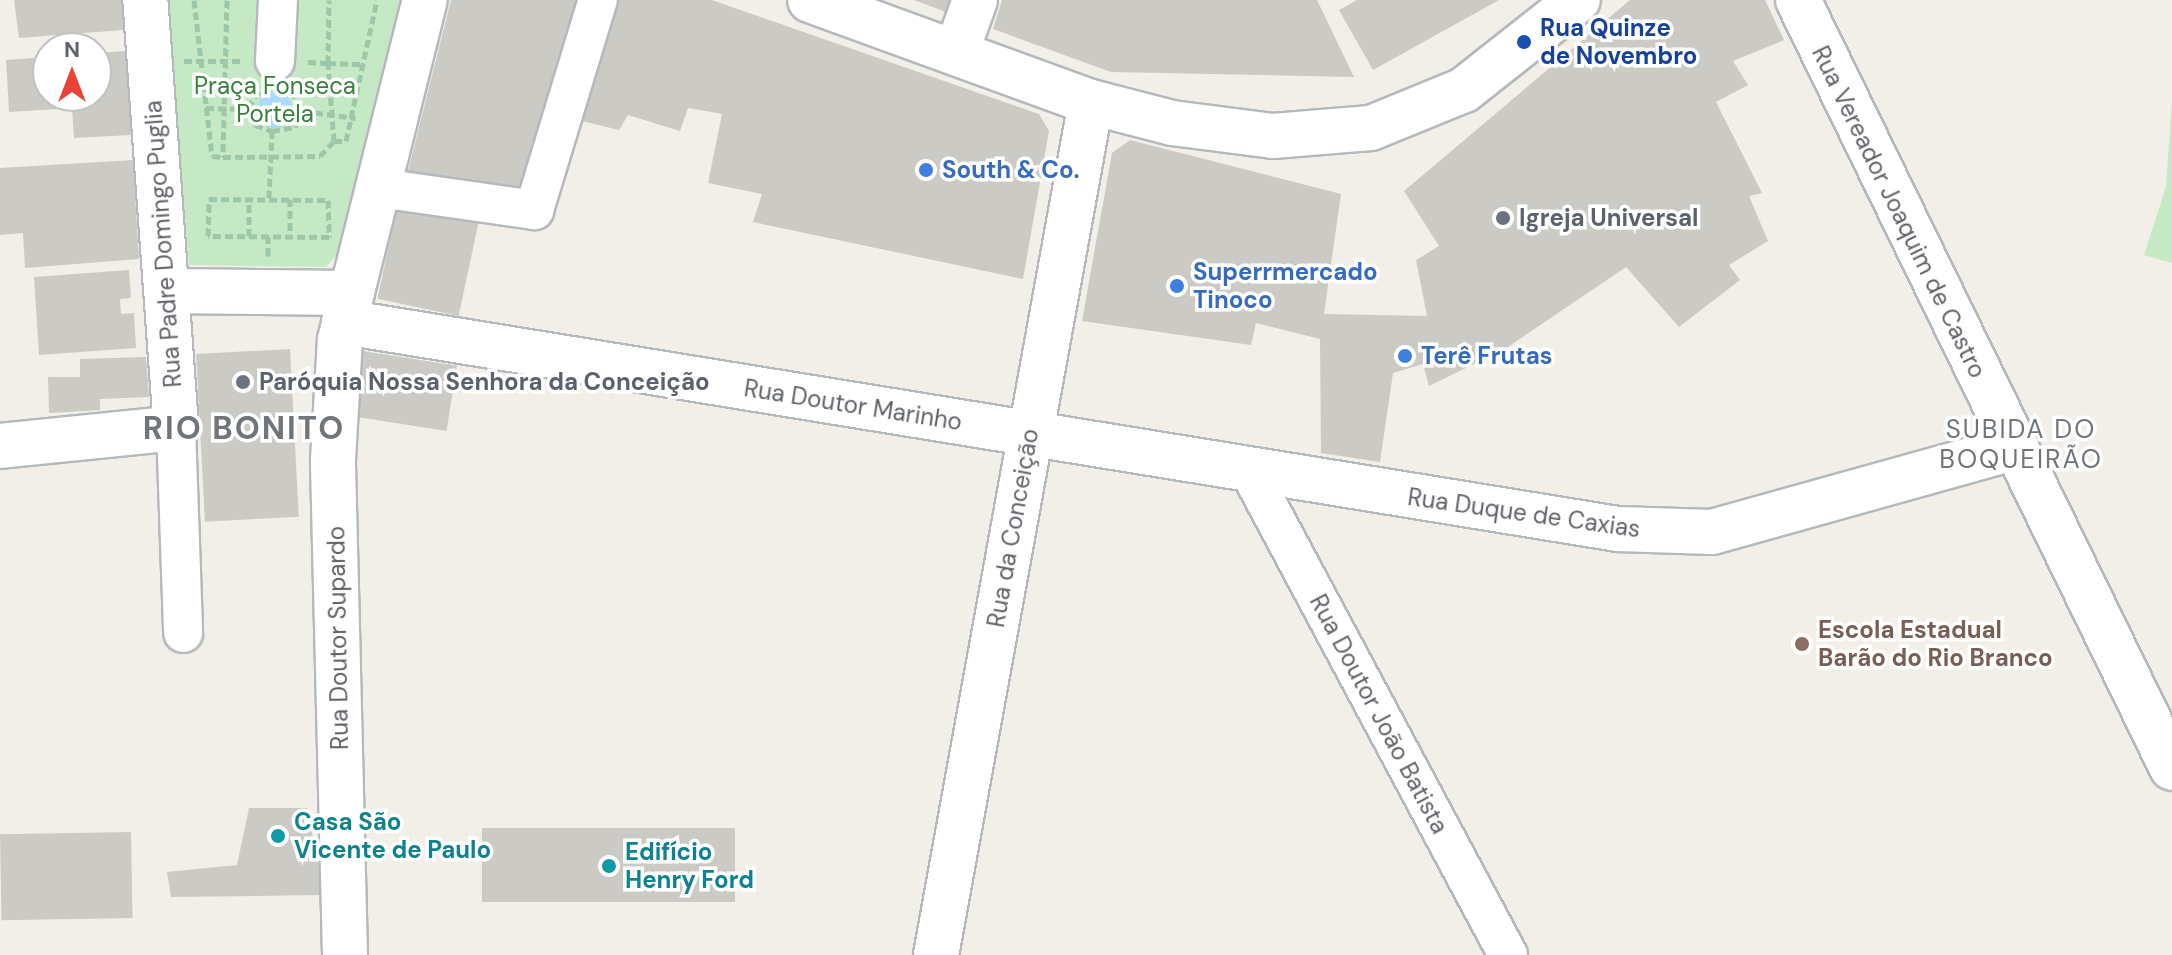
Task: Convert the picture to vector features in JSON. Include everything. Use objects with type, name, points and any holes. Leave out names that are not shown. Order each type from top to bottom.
[{"type":"street","name":"Rua Padre Domingo Puglia","points":[[145,0],[176,428],[183,633]]},
{"type":"street","points":[[275,74],[278,0]]},
{"type":"street","name":"Rua Doutor Supardo","points":[[345,955],[333,460],[348,308],[425,0]]},
{"type":"street","points":[[380,188],[534,210],[598,0]]},
{"type":"street","points":[[810,0],[1091,102],[1172,123],[1273,136],[1371,128],[1464,90],[1574,1]]},
{"type":"street","points":[[956,53],[975,0]]},
{"type":"street","name":"Rua Vereador Joaquim de Castro","points":[[1798,0],[2013,448],[2166,742]]},
{"type":"street","name":"Rua da Conceição","points":[[936,955],[1091,102]]},
{"type":"street","points":[[167,291],[348,308]]},
{"type":"street","name":"Rua Doutor Marinho","points":[[348,308],[1030,433]]},
{"type":"street","points":[[0,446],[176,428]]},
{"type":"street","name":"Rua Duque de Caxias","points":[[1030,433],[1251,474],[1618,529],[1712,532],[2013,448]]},
{"type":"street","name":"Rua Doutor João Batista","points":[[1251,474],[1508,955]]},
{"type":"path","points":[[194,0],[197,61],[212,156],[223,157],[320,156],[334,141],[328,63],[329,0]]},
{"type":"path","points":[[223,157],[227,0]]},
{"type":"path","points":[[334,141],[346,141],[377,0]]},
{"type":"path","points":[[197,61],[226,61],[275,74],[328,63],[363,64]]},
{"type":"path","points":[[247,109],[256,92],[275,74]]},
{"type":"path","points":[[275,74],[293,92],[303,111]]},
{"type":"path","points":[[206,108],[247,109]]},
{"type":"path","points":[[247,109],[255,125],[272,131],[295,127],[303,111]]},
{"type":"path","points":[[303,111],[396,123]]},
{"type":"path","points":[[269,199],[272,131]]},
{"type":"path","points":[[209,199],[269,199],[328,200],[329,237],[208,236],[209,199]]},
{"type":"path","points":[[249,199],[249,236]]},
{"type":"path","points":[[290,199],[290,237]]},
{"type":"green space","name":"Praça Fonseca Portela","points":[[167,0],[401,0],[340,251],[326,267],[189,265]]},
{"type":"green space","points":[[2172,101],[2172,263],[2144,255],[2166,187]]},
{"type":"water","points":[[275,92],[288,97],[293,110],[288,123],[275,128],[262,123],[257,110],[262,97]]},
{"type":"building","points":[[14,0],[122,0],[124,30],[32,32],[32,37],[19,38]]},
{"type":"building","points":[[451,0],[580,0],[522,195],[406,179]]},
{"type":"building","points":[[616,0],[712,0],[1039,114],[1049,131],[1023,279],[753,222],[762,194],[708,183],[722,114],[688,108],[680,131],[628,115],[619,130],[578,120]]},
{"type":"building","points":[[914,0],[950,0],[946,12]]},
{"type":"building","points":[[1002,0],[1317,0],[1354,77],[1111,72],[993,29]]},
{"type":"building","points":[[1357,0],[1499,0],[1373,70],[1339,10]]},
{"type":"building","points":[[1630,0],[1765,0],[1784,40],[1733,61],[1748,85],[1716,102],[1762,193],[1749,196],[1768,241],[1729,265],[1740,280],[1679,327],[1626,267],[1505,349],[1429,386],[1423,364],[1393,373],[1380,462],[1321,453],[1320,339],[1256,323],[1251,345],[1082,321],[1112,153],[1130,140],[1341,194],[1324,314],[1427,316],[1416,260],[1439,246],[1404,191]]},
{"type":"building","points":[[126,51],[131,135],[74,138],[72,112],[112,112],[112,52]]},
{"type":"building","points":[[32,58],[32,111],[9,112],[6,60]]},
{"type":"building","points":[[133,160],[139,259],[25,268],[23,233],[0,235],[0,168]]},
{"type":"building","points":[[398,202],[479,219],[459,316],[377,299]]},
{"type":"building","points":[[129,270],[131,298],[120,299],[121,314],[134,313],[136,348],[39,355],[34,277]]},
{"type":"building","points":[[290,349],[299,517],[205,522],[196,354]]},
{"type":"building","points":[[363,351],[457,366],[447,431],[353,416]]},
{"type":"building","points":[[146,357],[149,397],[100,399],[100,410],[49,413],[48,377],[80,377],[80,359]]},
{"type":"building","name":"Casa São Vicente de Paulo","points":[[249,808],[307,808],[324,895],[171,897],[167,872],[237,865]]},
{"type":"building","name":"Edifício Henry Ford","points":[[482,828],[735,828],[735,902],[482,902]]},
{"type":"building","points":[[131,832],[133,918],[2,920],[0,834]]},
{"type":"place","name":"Rua Quinze de Novembro","points":[[1524,42]]},
{"type":"place","name":"South & Co.","points":[[926,170]]},
{"type":"place","name":"Igreja Universal","points":[[1503,218]]},
{"type":"place","name":"Superrmercado Tinoco","points":[[1177,286]]},
{"type":"place","name":"Terê Frutas","points":[[1405,356]]},
{"type":"place","name":"Paróquia Nossa Senhora da Conceição","points":[[243,382]]},
{"type":"place","name":"Escola Estadual Barão do Rio Branco","points":[[1802,644]]},
{"type":"place","name":"Casa São Vicente de Paulo","points":[[278,836]]},
{"type":"place","name":"Edifício Henry Ford","points":[[609,866]]},
{"type":"district","name":"RIO BONITO","points":[[244,428]]},
{"type":"district","name":"SUBIDA DO BOQUEIRÃO","points":[[2021,445]]}]
